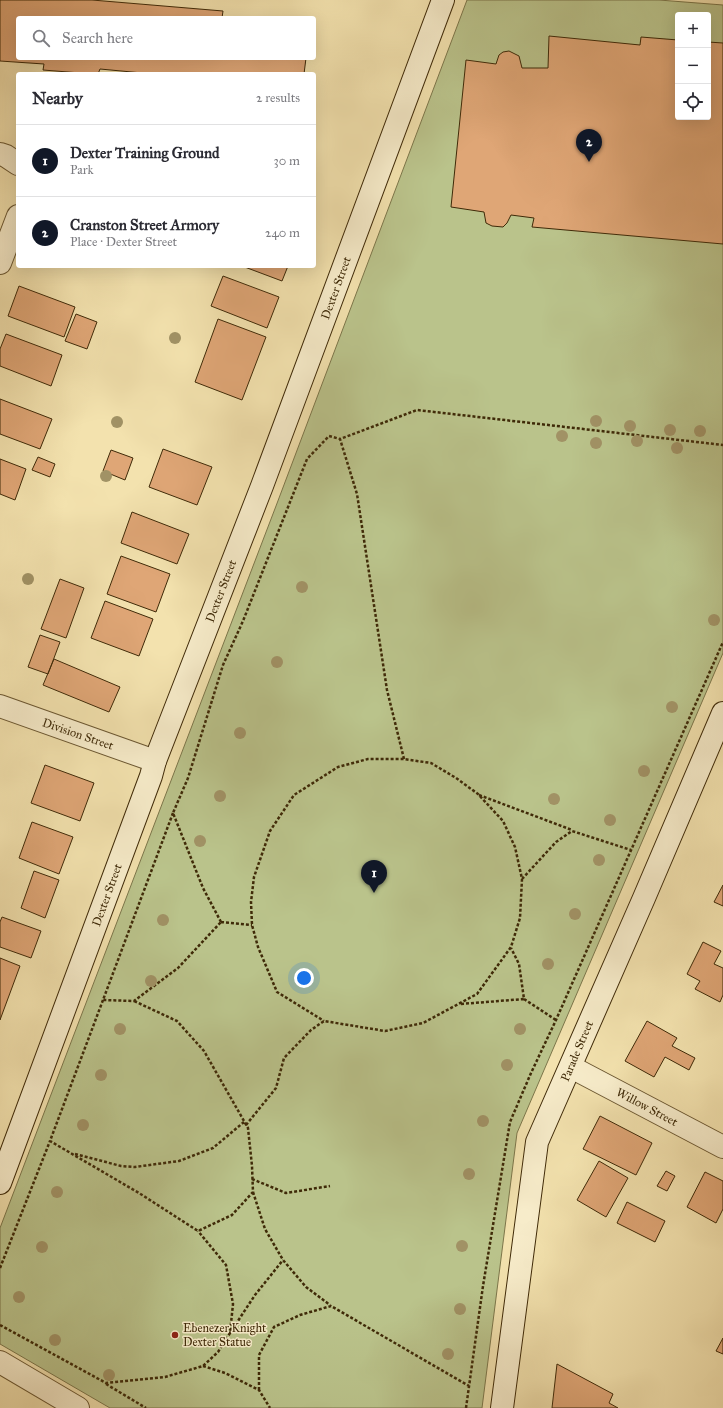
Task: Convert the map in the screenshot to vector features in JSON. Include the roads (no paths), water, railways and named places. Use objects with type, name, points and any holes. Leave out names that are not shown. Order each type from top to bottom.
[{"type":"street","name":"Dexter Street","points":[[0,1183],[151,776],[155,761],[262,486],[443,0]]},
{"type":"street","points":[[0,154],[16,163]]},
{"type":"street","points":[[0,263],[16,221]]},
{"type":"street","name":"Division Street","points":[[1,710],[155,761]]},
{"type":"street","name":"Parade Street","points":[[502,1408],[537,1142],[723,713]]},
{"type":"street","name":"Willow Street","points":[[570,1067],[723,1147]]},
{"type":"street","points":[[0,1362],[78,1408]]},
{"type":"place","name":"Cranston Street Armory","points":[[589,162]]},
{"type":"place","name":"Dexter Training Ground","points":[[374,893]]},
{"type":"place","name":"Ebenezer Knight Dexter Statue","points":[[175,1335]]}]
